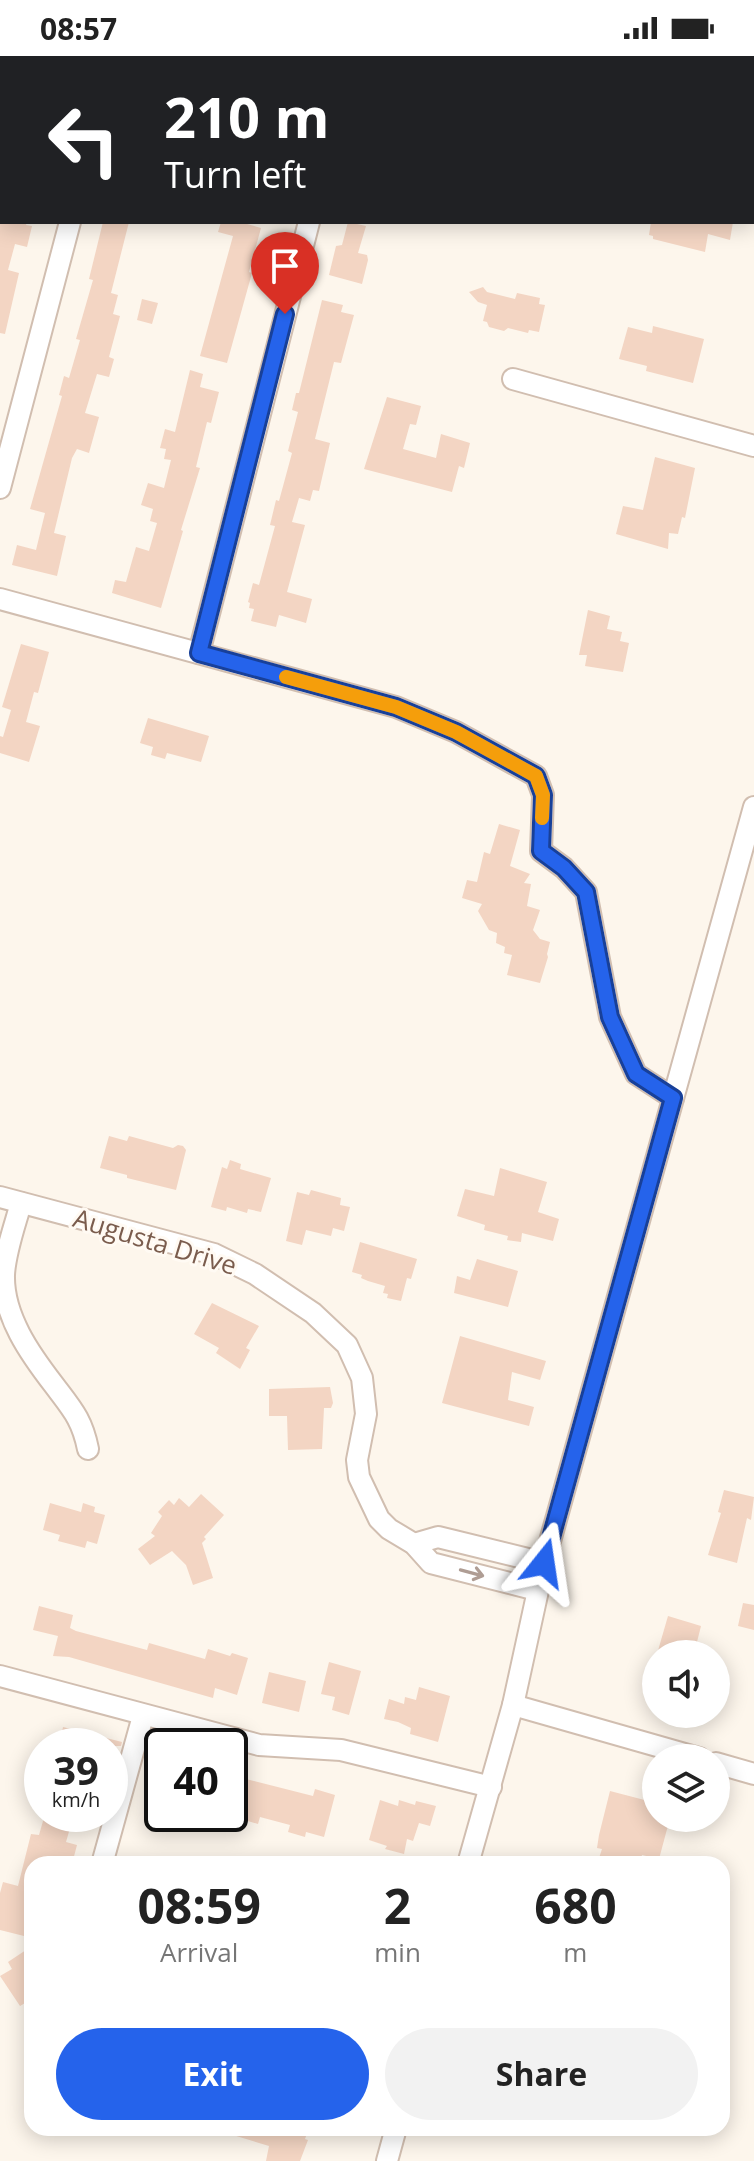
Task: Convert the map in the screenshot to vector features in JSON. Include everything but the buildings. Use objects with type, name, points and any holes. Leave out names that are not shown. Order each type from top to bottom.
[{"type":"street","points":[[0,488],[69,224]]},
{"type":"street","points":[[199,653],[308,224]]},
{"type":"street","points":[[513,379],[754,446]]},
{"type":"street","points":[[0,599],[396,707],[456,732],[536,776],[543,795],[541,851],[564,868],[586,892],[610,1017],[636,1074],[673,1098]]},
{"type":"street","points":[[470,1856],[513,1705],[544,1563],[754,807]]},
{"type":"street","name":"Augusta Drive","points":[[0,1197],[214,1254],[266,1281],[313,1313],[347,1345],[357,1362],[366,1397],[366,1414],[357,1460],[359,1477],[379,1519],[414,1544],[431,1563],[537,1590]]},
{"type":"street","points":[[21,1203],[4,1273],[11,1313],[36,1360],[75,1410],[84,1427],[88,1449]]},
{"type":"street","points":[[414,1544],[438,1537],[544,1563]]},
{"type":"street","points":[[0,1676],[259,1745],[341,1750],[491,1787]]},
{"type":"street","points":[[513,1705],[650,1744]]},
{"type":"street","points":[[104,1856],[143,1716]]},
{"type":"street","points":[[730,1767],[754,1774]]},
{"type":"street","points":[[387,2161],[394,2136]]},
{"type":"slow traffic","points":[[286,677],[396,707],[456,732],[536,776],[543,795],[542,818]]},
{"type":"route","points":[[285,314],[199,653],[396,707],[456,732],[536,776],[543,795],[541,851],[564,868],[586,892],[610,1017],[636,1074],[673,1098],[544,1563]]}]
